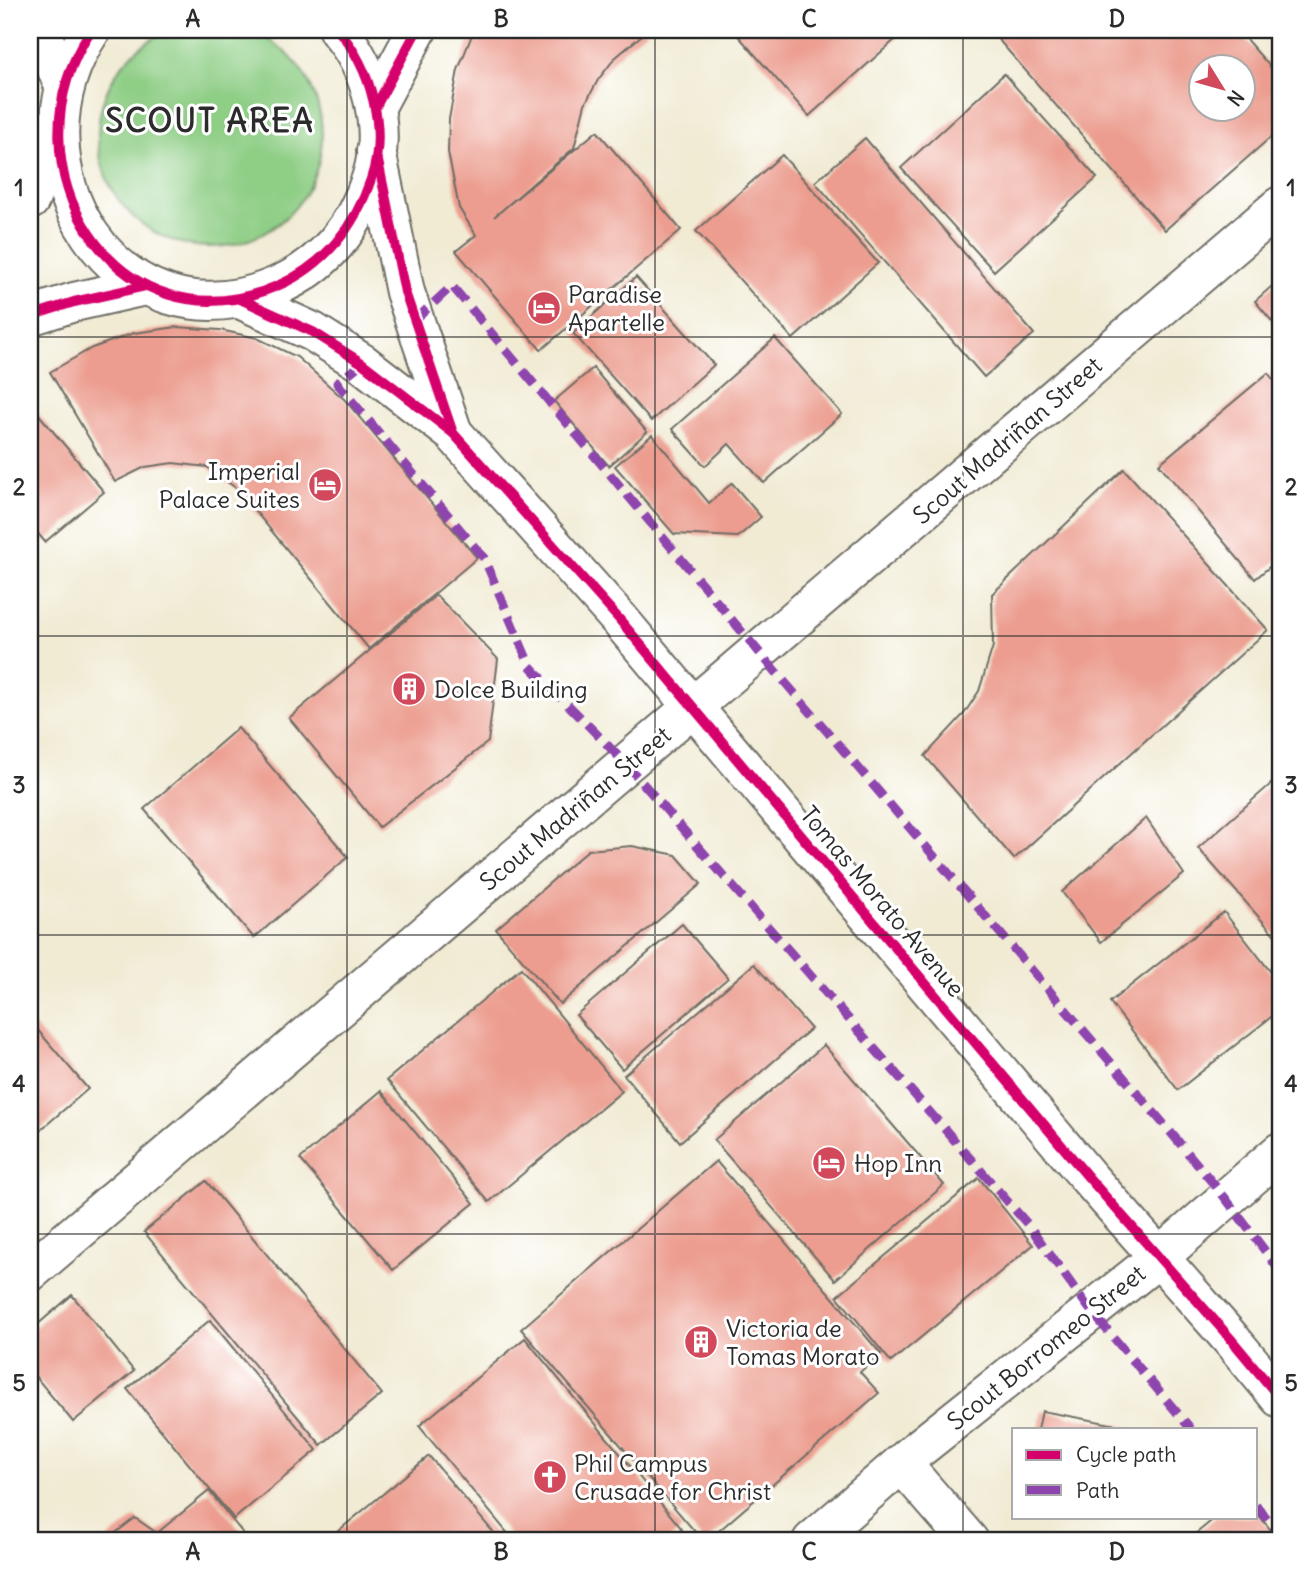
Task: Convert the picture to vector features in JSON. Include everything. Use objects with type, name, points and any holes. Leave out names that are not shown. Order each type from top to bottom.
[{"type":"street","points":[[40,30],[61,79]]},
{"type":"street","points":[[91,30],[70,59],[61,79],[51,127],[50,150],[62,199],[73,221],[104,258],[123,274],[168,295],[192,299],[240,299],[288,282],[328,253],[357,214],[373,173],[376,152],[375,108],[363,70],[338,30]]},
{"type":"street","points":[[375,108],[417,30]]},
{"type":"street","points":[[30,200],[50,150]]},
{"type":"street","name":"Tomas Morato Avenue","points":[[376,152],[405,292],[453,433]]},
{"type":"street","name":"Scout Madriñan Street","points":[[30,1272],[1280,206]]},
{"type":"street","points":[[30,316],[74,302],[145,286]]},
{"type":"street","name":"Tomas Morato Avenue","points":[[240,299],[313,332],[362,363],[453,433],[619,619],[1157,1258],[1280,1398]]},
{"type":"street","name":"Scout Borromeo Street","points":[[812,1541],[902,1464],[1157,1258],[1280,1152]]},
{"type":"street","points":[[902,1464],[969,1541]]},
{"type":"green space","points":[[221,23],[253,31],[290,55],[309,82],[318,102],[322,135],[318,168],[314,178],[290,215],[263,234],[243,243],[199,247],[167,239],[130,215],[111,188],[102,168],[98,124],[106,92],[130,55],[157,36],[177,27]]},
{"type":"building","points":[[474,30],[648,30],[615,58],[598,80],[585,104],[574,148],[494,217],[597,131],[681,230],[541,350],[456,251],[476,235],[459,208],[448,152],[449,119],[458,70]]},
{"type":"building","points":[[733,30],[906,30],[809,116]]},
{"type":"building","points":[[990,30],[1238,30],[1257,52],[1188,52],[1188,122],[1258,122],[1258,53],[1280,78],[1280,129],[1165,230]]},
{"type":"building","points":[[1004,74],[1097,178],[994,271],[901,168]]},
{"type":"building","points":[[865,138],[1034,334],[984,377],[815,182]]},
{"type":"building","points":[[782,155],[878,263],[793,339],[696,231]]},
{"type":"building","points":[[636,277],[714,365],[651,421],[573,333]]},
{"type":"building","points":[[1280,279],[1280,331],[1255,301]]},
{"type":"building","name":"Imperial Palace Suites","points":[[177,327],[220,330],[257,338],[297,357],[345,400],[477,558],[369,649],[237,489],[207,467],[173,463],[145,467],[115,482],[50,372],[92,348],[134,333]]},
{"type":"building","points":[[775,338],[842,414],[764,483],[729,444],[705,466],[672,429]]},
{"type":"building","points":[[593,368],[647,432],[609,466],[554,401]]},
{"type":"building","points":[[1268,373],[1280,388],[1280,558],[1255,579],[1159,464]]},
{"type":"building","points":[[30,404],[104,492],[45,542],[30,524]]},
{"type":"building","points":[[652,435],[709,503],[732,483],[761,517],[738,537],[674,534],[615,466]]},
{"type":"building","points":[[1124,469],[1268,630],[1014,859],[925,756],[964,714],[979,691],[993,646],[992,594]]},
{"type":"building","name":"Dolce Building","points":[[436,595],[498,659],[488,742],[379,827],[289,718]]},
{"type":"building","points":[[238,728],[348,857],[254,938],[144,809]]},
{"type":"building","points":[[1280,776],[1280,941],[1198,848]]},
{"type":"building","points":[[1146,818],[1184,874],[1101,942],[1062,892]]},
{"type":"building","points":[[632,846],[676,855],[701,884],[560,1004],[496,929],[588,850]]},
{"type":"building","points":[[1224,912],[1280,984],[1280,1010],[1178,1090],[1110,1002]]},
{"type":"building","points":[[682,924],[728,978],[622,1069],[576,1015]]},
{"type":"building","points":[[754,964],[811,1029],[680,1142],[624,1075]]},
{"type":"building","points":[[521,968],[622,1091],[489,1202],[387,1080]]},
{"type":"building","points":[[30,1021],[88,1089],[30,1139]]},
{"type":"building","name":"Hop Inn","points":[[824,1045],[944,1185],[835,1280],[714,1140]]},
{"type":"building","points":[[381,1091],[474,1203],[393,1270],[300,1159]]},
{"type":"building","name":"Victoria de Tomas Morato","points":[[716,1161],[881,1354],[860,1372],[879,1393],[707,1541],[703,1541],[521,1329]]},
{"type":"building","points":[[979,1178],[1033,1245],[891,1362],[837,1296]]},
{"type":"building","points":[[206,1181],[382,1394],[321,1445],[144,1232]]},
{"type":"building","points":[[72,1295],[134,1371],[73,1422],[30,1370],[30,1331]]},
{"type":"building","points":[[210,1320],[317,1450],[234,1519],[127,1389]]},
{"type":"building","name":"Phil Campus Crusade for Christ","points":[[525,1338],[682,1529],[667,1541],[514,1541],[419,1426]]},
{"type":"building","points":[[1042,1411],[1133,1428],[1038,1428]]},
{"type":"building","points":[[429,1456],[499,1539],[497,1541],[326,1541]]},
{"type":"building","points":[[209,1491],[249,1541],[105,1541],[135,1518],[157,1533]]},
{"type":"building","points":[[1258,1514],[1280,1541],[1187,1541],[1215,1518],[1258,1518]]},
{"type":"marked path","points":[[414,321],[452,286],[759,652],[1162,1122],[1226,1199],[1280,1271]]},
{"type":"marked path","points":[[362,363],[337,383],[484,558],[530,666],[626,764],[1030,1227],[1091,1311],[1190,1428]]},
{"type":"marked path","points":[[1258,1507],[1280,1534]]},
{"type":"cycle path","points":[[91,30],[66,83],[59,138],[68,189],[90,235],[124,271],[168,294],[220,300],[277,286],[309,268],[347,229],[364,197],[376,160],[377,120],[373,100],[359,62],[338,30]]},
{"type":"cycle path","points":[[375,108],[417,30]]},
{"type":"cycle path","points":[[378,161],[405,292],[453,433]]},
{"type":"cycle path","points":[[30,316],[74,302],[145,286]]},
{"type":"cycle path","points":[[240,299],[313,332],[362,363],[453,433],[619,619],[1089,1178],[1280,1398]]},
{"type":"place","name":"Paradise Apartelle","points":[[544,308]]},
{"type":"place","name":"Imperial Palace Suites","points":[[325,485]]},
{"type":"place","name":"Dolce Building","points":[[409,689]]},
{"type":"place","name":"Hop Inn","points":[[829,1163]]},
{"type":"place","name":"Victoria de Tomas Morato","points":[[701,1342]]},
{"type":"place","name":"Phil Campus Crusade for Christ","points":[[550,1477]]},
{"type":"district","name":"SCOUT AREA","points":[[210,120]]}]
